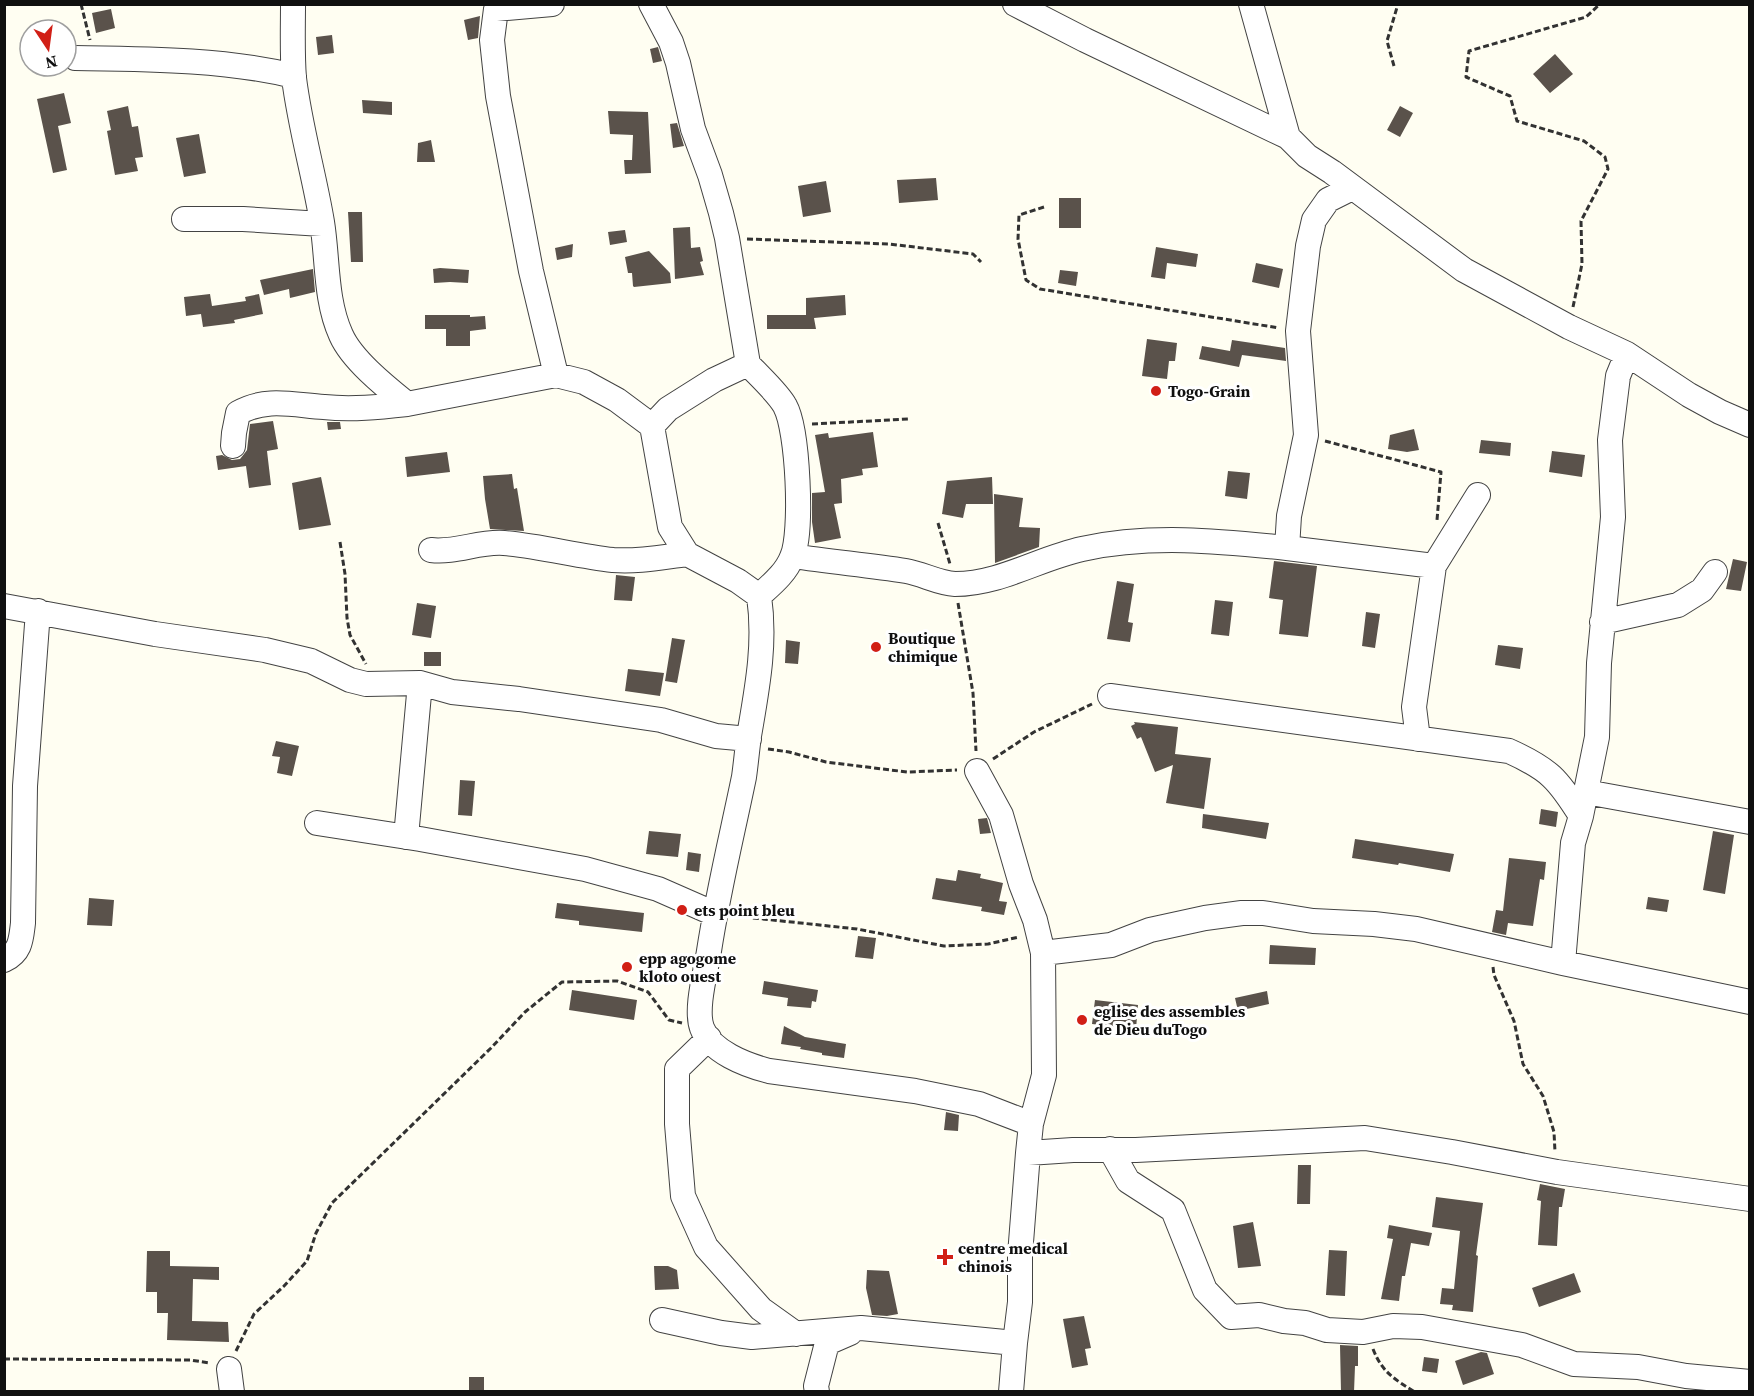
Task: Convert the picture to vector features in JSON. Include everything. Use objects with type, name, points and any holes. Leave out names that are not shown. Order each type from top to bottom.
[{"type":"street","points":[[293,4],[294,76],[304,143],[322,224],[331,296],[341,336],[362,363],[407,404]]},
{"type":"street","points":[[552,4],[488,7],[498,96],[531,271],[556,375]]},
{"type":"street","points":[[651,4],[671,42],[693,129],[711,175],[727,238],[748,364],[785,405],[792,425],[798,521],[793,556],[783,572],[759,596]]},
{"type":"street","points":[[1015,4],[1085,40],[1288,136],[1307,156],[1464,270],[1569,327],[1627,354],[1689,395],[1749,425]]},
{"type":"street","points":[[1251,4],[1288,136]]},
{"type":"street","points":[[86,58],[236,66],[266,69],[294,76]]},
{"type":"street","points":[[1287,548],[1289,516],[1306,435],[1298,331],[1308,246],[1314,220],[1328,200],[1352,188]]},
{"type":"street","points":[[184,219],[243,219],[322,224]]},
{"type":"street","points":[[1563,963],[1573,843],[1581,816],[1597,737],[1599,663],[1612,517],[1610,440],[1618,376],[1627,354]]},
{"type":"street","points":[[652,426],[668,409],[714,381],[748,364]]},
{"type":"street","points":[[234,446],[238,413],[250,406],[263,403],[358,408],[407,404],[556,375],[584,382],[616,400],[652,426],[670,527],[687,554],[738,581],[759,596],[762,621],[762,658],[748,746],[715,914],[701,1007],[705,1032],[726,1053],[745,1064],[769,1071],[915,1091],[980,1104],[1031,1124]]},
{"type":"street","points":[[1418,739],[1414,706],[1434,566],[1478,495]]},
{"type":"street","points":[[793,556],[909,572],[940,582],[955,584],[980,581],[1026,569],[1079,550],[1111,543],[1152,540],[1221,541],[1434,566]]},
{"type":"street","points":[[431,550],[457,550],[491,543],[615,560],[644,560],[687,554]]},
{"type":"street","points":[[1602,622],[1678,605],[1702,590],[1716,572]]},
{"type":"street","points":[[4,606],[155,634],[265,650],[311,661],[350,680],[377,684],[420,683],[452,692],[519,699],[661,720],[748,746]]},
{"type":"street","points":[[4,960],[13,956],[20,945],[23,923],[25,786],[38,611]]},
{"type":"street","points":[[406,837],[420,683]]},
{"type":"street","points":[[1110,696],[1509,751],[1537,764],[1562,786],[1581,816]]},
{"type":"street","points":[[977,771],[1001,814],[1043,952],[1044,1075],[1031,1124],[1020,1255],[1020,1302],[1011,1392]]},
{"type":"street","points":[[1586,792],[1749,822]]},
{"type":"street","points":[[317,823],[585,869],[657,889],[715,914]]},
{"type":"street","points":[[1043,952],[1111,945],[1150,930],[1205,918],[1242,913],[1263,913],[1313,921],[1416,929],[1749,1002]]},
{"type":"street","points":[[705,1032],[677,1069],[677,1124],[683,1196],[706,1247],[761,1309],[796,1334]]},
{"type":"street","points":[[1028,1154],[1365,1138],[1557,1172],[1749,1198]]},
{"type":"street","points":[[1110,1149],[1128,1181],[1173,1210],[1205,1290],[1231,1317],[1259,1316],[1305,1323],[1327,1330],[1363,1332],[1393,1326],[1422,1327],[1522,1345],[1574,1364],[1638,1367],[1686,1376],[1749,1382]]},
{"type":"street","points":[[663,1320],[720,1333],[752,1337],[861,1329],[1015,1343]]},
{"type":"street","points":[[817,1392],[816,1386],[827,1343],[861,1329]]},
{"type":"path","points":[[81,4],[88,34],[86,58]]},
{"type":"path","points":[[1394,66],[1388,41],[1398,4]]},
{"type":"path","points":[[1569,327],[1582,264],[1581,221],[1608,169],[1605,157],[1584,141],[1517,121],[1510,96],[1466,77],[1469,51],[1586,16],[1600,4]]},
{"type":"path","points":[[1044,207],[1019,215],[1018,239],[1026,280],[1040,289],[1298,331]]},
{"type":"path","points":[[727,238],[890,244],[973,254],[981,262]]},
{"type":"path","points":[[792,425],[908,419]]},
{"type":"path","points":[[1306,435],[1441,472],[1437,531]]},
{"type":"path","points":[[938,523],[955,584],[973,693],[977,771]]},
{"type":"path","points":[[340,542],[350,635],[377,684]]},
{"type":"path","points":[[748,746],[777,750],[826,762],[907,771],[977,771],[1034,732],[1110,696]]},
{"type":"path","points":[[715,914],[857,929],[944,946],[988,944],[1021,937],[1043,952]]},
{"type":"path","points":[[1492,947],[1494,975],[1514,1021],[1523,1064],[1543,1096],[1551,1123],[1557,1172]]},
{"type":"path","points":[[4,1359],[190,1360],[230,1380],[254,1314],[307,1261],[316,1233],[332,1203],[525,1012],[562,982],[617,981],[648,992],[669,1020],[705,1032]]},
{"type":"path","points":[[1370,1349],[1373,1349],[1379,1366],[1415,1392]]},
{"type":"building","points":[[111,9],[115,28],[96,33],[92,13]]},
{"type":"building","points":[[480,16],[478,38],[468,40],[464,20]]},
{"type":"building","points":[[332,35],[334,53],[318,55],[316,37]]},
{"type":"building","points":[[658,47],[662,61],[653,63],[650,49]]},
{"type":"building","points":[[1555,54],[1573,74],[1550,93],[1533,74]]},
{"type":"building","points":[[64,93],[71,123],[58,126],[67,170],[53,173],[37,99]]},
{"type":"building","points":[[362,100],[392,102],[392,115],[363,113]]},
{"type":"building","points":[[128,106],[132,127],[138,126],[143,157],[135,158],[138,171],[115,175],[107,131],[111,130],[107,111]]},
{"type":"building","points":[[1400,106],[1413,113],[1400,137],[1387,130]]},
{"type":"building","points":[[608,111],[648,112],[651,173],[625,174],[624,160],[632,160],[633,135],[610,134]]},
{"type":"building","points":[[677,123],[684,146],[673,148],[670,124]]},
{"type":"building","points":[[199,134],[206,173],[184,177],[176,138]]},
{"type":"building","points":[[431,140],[435,162],[417,162],[418,143]]},
{"type":"building","points":[[936,178],[938,200],[899,203],[897,180]]},
{"type":"building","points":[[826,181],[831,212],[803,217],[798,186]]},
{"type":"building","points":[[1059,198],[1081,198],[1081,228],[1059,228]]},
{"type":"building","points":[[348,212],[362,212],[363,262],[351,262]]},
{"type":"building","points":[[690,227],[691,248],[700,247],[703,261],[700,262],[704,275],[675,279],[673,228]]},
{"type":"building","points":[[625,230],[627,242],[610,245],[608,232]]},
{"type":"building","points":[[573,244],[572,257],[557,260],[555,248]]},
{"type":"building","points":[[1156,247],[1198,254],[1196,267],[1167,263],[1165,279],[1151,277]]},
{"type":"building","points":[[649,251],[670,273],[671,283],[634,287],[632,273],[628,273],[625,257]]},
{"type":"building","points":[[1256,263],[1283,269],[1279,288],[1252,282]]},
{"type":"building","points":[[313,269],[315,292],[290,298],[289,289],[264,295],[260,280]]},
{"type":"building","points":[[433,269],[469,270],[468,283],[434,283]]},
{"type":"building","points":[[1060,270],[1078,272],[1076,286],[1058,283]]},
{"type":"building","points":[[210,294],[212,306],[246,301],[245,297],[259,294],[263,314],[234,320],[235,323],[203,327],[201,314],[186,316],[184,297]]},
{"type":"building","points":[[845,295],[846,315],[814,318],[816,329],[767,329],[767,315],[806,315],[806,298]]},
{"type":"building","points":[[425,315],[485,316],[486,329],[470,331],[470,346],[446,346],[446,329],[425,329]]},
{"type":"building","points":[[1147,339],[1177,343],[1175,361],[1169,361],[1167,379],[1142,376]]},
{"type":"building","points":[[1232,340],[1285,348],[1286,361],[1242,355],[1239,367],[1199,359],[1202,346],[1230,351]]},
{"type":"building","points":[[273,421],[278,449],[267,451],[271,485],[249,488],[246,466],[218,470],[216,456],[222,455],[232,460],[240,459],[247,450],[250,424]]},
{"type":"building","points":[[327,422],[340,422],[341,429],[328,430]]},
{"type":"building","points":[[1414,429],[1419,450],[1407,452],[1388,449],[1390,435]]},
{"type":"building","points":[[873,432],[878,467],[862,469],[863,475],[841,479],[842,503],[834,504],[841,538],[815,543],[812,493],[825,492],[815,435],[828,433],[829,438]]},
{"type":"building","points":[[1481,440],[1511,443],[1510,456],[1479,453]]},
{"type":"building","points":[[1552,451],[1585,455],[1582,477],[1549,472]]},
{"type":"building","points":[[447,452],[450,472],[407,477],[405,457]]},
{"type":"building","points":[[1228,471],[1250,473],[1247,499],[1225,496]]},
{"type":"building","points":[[512,474],[514,489],[517,488],[524,531],[490,529],[483,476]]},
{"type":"building","points":[[321,477],[331,525],[299,530],[292,483]]},
{"type":"building","points":[[992,477],[993,504],[966,504],[963,518],[942,514],[947,481]]},
{"type":"building","points":[[994,494],[1023,498],[1019,527],[1040,528],[1039,547],[995,563]]},
{"type":"building","points":[[1733,559],[1747,562],[1741,591],[1726,589]]},
{"type":"building","points":[[1274,561],[1317,566],[1308,637],[1279,634],[1283,600],[1269,598]]},
{"type":"building","points":[[616,575],[635,577],[632,601],[614,600]]},
{"type":"building","points":[[1117,581],[1134,584],[1128,622],[1133,623],[1130,642],[1107,639]]},
{"type":"building","points":[[1215,600],[1233,602],[1229,636],[1211,634]]},
{"type":"building","points":[[417,603],[436,606],[431,638],[412,635]]},
{"type":"building","points":[[1366,612],[1380,614],[1375,648],[1362,646]]},
{"type":"building","points":[[672,638],[685,640],[677,683],[665,681]]},
{"type":"building","points":[[786,640],[800,642],[798,664],[785,663]]},
{"type":"building","points":[[1498,645],[1523,648],[1520,669],[1495,665]]},
{"type":"building","points":[[424,652],[441,652],[441,666],[424,666]]},
{"type":"building","points":[[628,669],[664,673],[660,696],[625,691]]},
{"type":"building","points":[[1134,722],[1178,727],[1175,754],[1211,758],[1204,809],[1166,803],[1173,765],[1155,772],[1141,737],[1137,739],[1131,726],[1135,724]]},
{"type":"building","points":[[276,741],[299,746],[292,776],[277,773],[280,757],[272,756]]},
{"type":"building","points":[[460,780],[475,781],[472,816],[458,815]]},
{"type":"building","points":[[1541,809],[1558,812],[1556,827],[1539,824]]},
{"type":"building","points":[[1203,814],[1269,823],[1266,839],[1202,828]]},
{"type":"building","points":[[987,818],[991,833],[980,834],[978,819]]},
{"type":"building","points":[[649,831],[681,834],[678,857],[646,854]]},
{"type":"building","points":[[1713,831],[1734,835],[1725,894],[1703,890]]},
{"type":"building","points":[[1355,839],[1454,854],[1450,872],[1352,858]]},
{"type":"building","points":[[688,852],[701,854],[699,872],[686,870]]},
{"type":"building","points":[[1509,858],[1546,862],[1544,880],[1540,879],[1533,926],[1508,923],[1506,935],[1492,932],[1496,910],[1503,911]]},
{"type":"building","points":[[958,870],[981,874],[980,878],[1003,883],[999,901],[1007,902],[1004,915],[981,911],[982,907],[932,899],[936,878],[956,881]]},
{"type":"building","points":[[1648,897],[1669,900],[1667,912],[1646,909]]},
{"type":"building","points":[[89,898],[114,900],[112,926],[87,925]]},
{"type":"building","points":[[557,903],[644,913],[642,932],[579,925],[579,921],[555,918]]},
{"type":"building","points":[[858,936],[876,938],[873,959],[855,957]]},
{"type":"building","points":[[1270,945],[1316,948],[1315,965],[1269,964]]},
{"type":"building","points":[[764,981],[818,990],[816,1002],[812,1001],[811,1008],[787,1006],[788,998],[762,994]]},
{"type":"building","points":[[572,990],[637,1000],[634,1020],[569,1010]]},
{"type":"building","points":[[1267,991],[1269,1004],[1238,1011],[1235,998]]},
{"type":"building","points":[[1095,1000],[1138,1005],[1136,1029],[1092,1024]]},
{"type":"building","points":[[784,1026],[805,1037],[846,1044],[844,1058],[822,1055],[822,1053],[800,1049],[801,1047],[781,1044]]},
{"type":"building","points":[[946,1112],[959,1115],[958,1131],[944,1130]]},
{"type":"building","points":[[1298,1165],[1311,1165],[1310,1204],[1297,1204]]},
{"type":"building","points":[[1540,1184],[1565,1189],[1562,1207],[1559,1207],[1557,1246],[1538,1245],[1541,1201],[1537,1200]]},
{"type":"building","points":[[1436,1197],[1483,1203],[1476,1255],[1478,1256],[1473,1312],[1452,1310],[1453,1305],[1440,1304],[1442,1288],[1454,1289],[1460,1231],[1432,1227]]},
{"type":"building","points":[[1253,1222],[1261,1266],[1238,1268],[1233,1226]]},
{"type":"building","points":[[1389,1225],[1432,1233],[1429,1246],[1411,1243],[1405,1276],[1402,1276],[1399,1301],[1381,1299],[1393,1239],[1387,1238]]},
{"type":"building","points":[[1329,1250],[1347,1251],[1345,1296],[1326,1295]]},
{"type":"building","points":[[147,1251],[170,1251],[170,1266],[219,1267],[219,1280],[193,1279],[192,1321],[228,1322],[229,1342],[167,1340],[168,1313],[157,1313],[157,1292],[146,1292]]},
{"type":"building","points":[[654,1266],[668,1266],[677,1270],[679,1289],[655,1290]]},
{"type":"building","points":[[867,1270],[889,1271],[898,1314],[872,1315],[866,1288]]},
{"type":"building","points":[[1574,1273],[1581,1292],[1539,1307],[1532,1288]]},
{"type":"building","points":[[1084,1316],[1091,1348],[1085,1349],[1088,1365],[1072,1368],[1063,1319]]},
{"type":"building","points":[[1340,1345],[1358,1346],[1354,1392],[1341,1392]]},
{"type":"building","points":[[1481,1352],[1487,1353],[1494,1374],[1463,1385],[1455,1361]]},
{"type":"building","points":[[1424,1357],[1439,1359],[1437,1373],[1422,1371]]},
{"type":"building","points":[[469,1377],[484,1377],[484,1392],[469,1392]]},
{"type":"place","name":"Togo-Grain","points":[[1156,391]]},
{"type":"place","name":"Boutique chimique","points":[[876,647]]},
{"type":"place","name":"ets point bleu","points":[[682,910]]},
{"type":"place","name":"epp agogome kloto ouest","points":[[627,967]]},
{"type":"place","name":"eglise des assembles de Dieu duTogo","points":[[1082,1020]]},
{"type":"place","name":"centre medical chinois","points":[[945,1257]]}]
